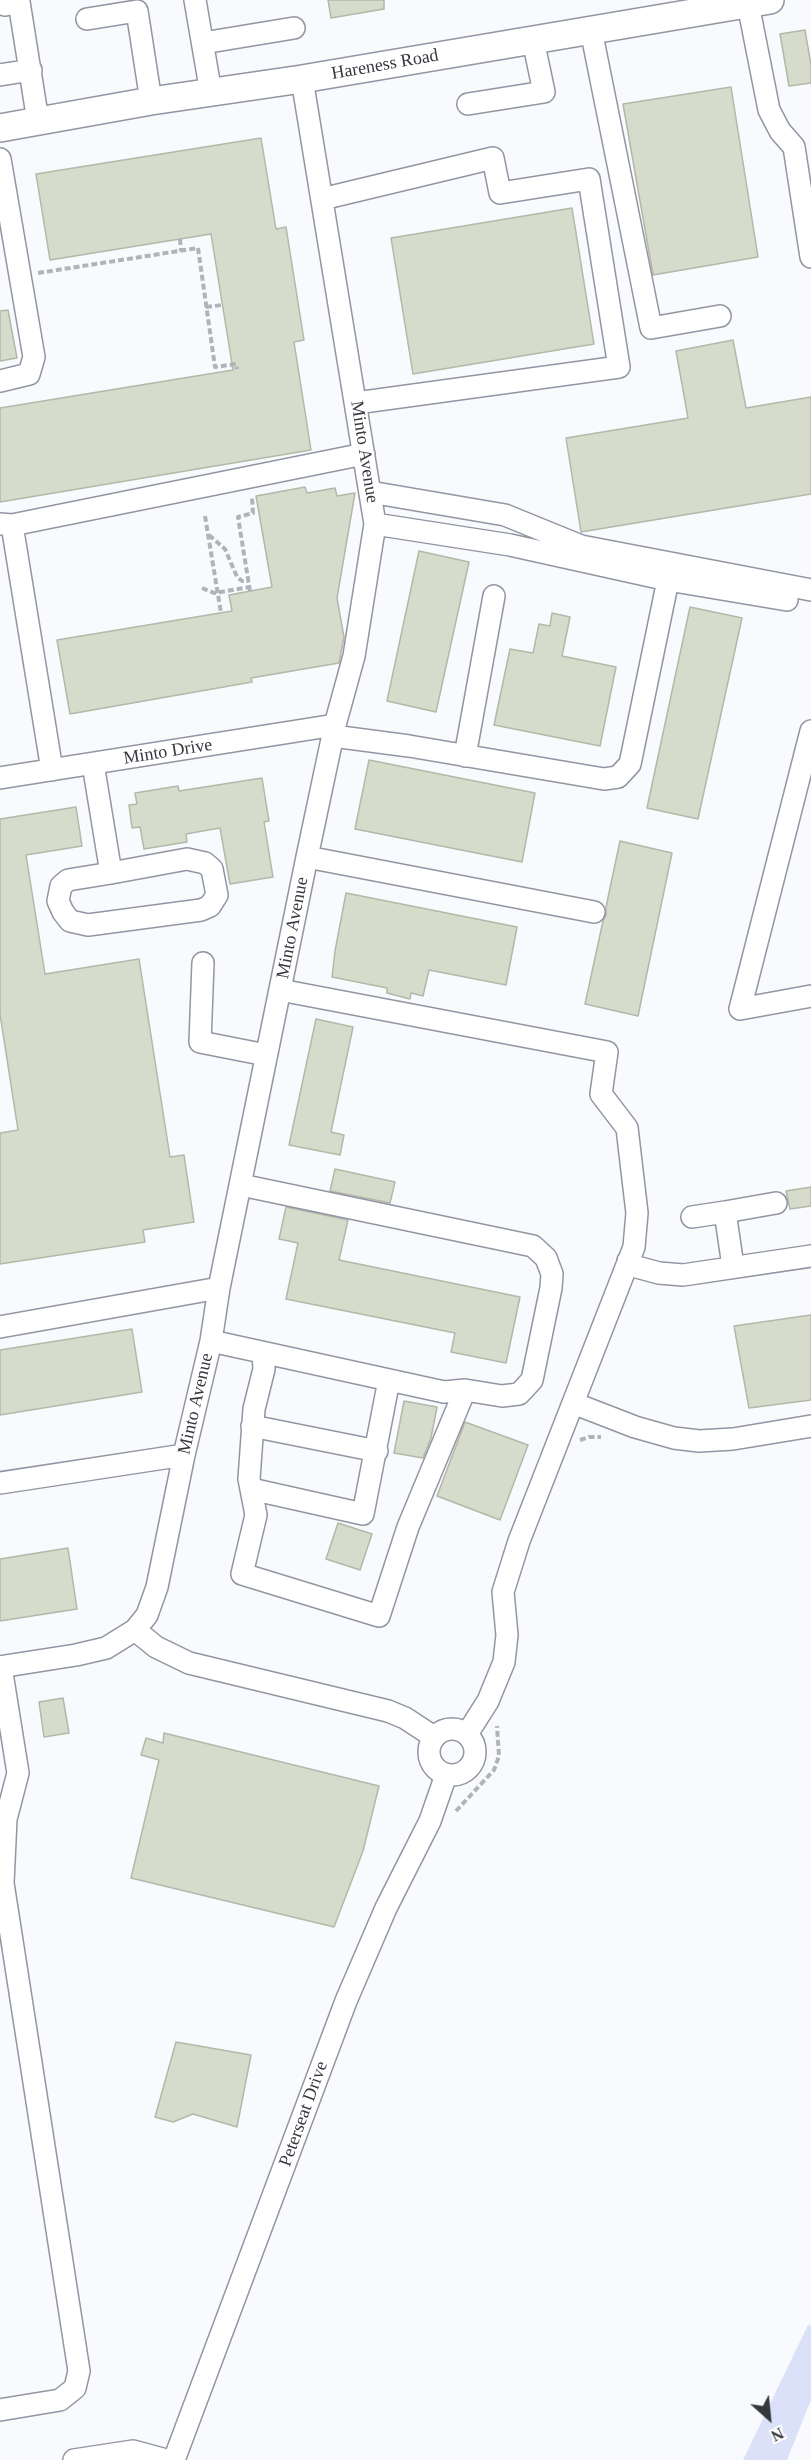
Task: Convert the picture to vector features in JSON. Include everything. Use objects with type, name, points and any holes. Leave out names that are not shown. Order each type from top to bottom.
[{"type":"main road","name":"Hareness Road","points":[[0,128],[151,101],[302,79],[759,2]]},
{"type":"street","points":[[4,0],[5,5],[19,2],[38,121]]},
{"type":"street","points":[[195,0],[211,93]]},
{"type":"street","points":[[759,2],[769,110],[780,131],[802,146],[811,257]]},
{"type":"street","points":[[87,19],[137,10],[151,101]]},
{"type":"street","points":[[203,43],[294,28]]},
{"type":"street","points":[[591,30],[651,328],[720,316]]},
{"type":"street","points":[[468,104],[544,92],[533,40]]},
{"type":"street","points":[[0,75],[30,70]]},
{"type":"street","name":"Minto Avenue","points":[[1,1667],[106,1648],[135,1630],[147,1615],[157,1587],[184,1455],[211,1341],[219,1288],[307,857],[334,730],[354,656],[375,524],[302,79]]},
{"type":"street","points":[[322,199],[493,158],[500,193],[589,179],[619,367],[356,403]]},
{"type":"street","points":[[0,159],[33,357],[28,374],[0,381]]},
{"type":"street","points":[[52,770],[6,525],[364,454]]},
{"type":"street","points":[[370,492],[505,515],[581,546],[811,590]]},
{"type":"street","points":[[375,524],[510,544],[668,580],[811,604]]},
{"type":"street","name":"Minto Drive","points":[[0,778],[334,730],[465,756],[604,779],[618,777],[630,764],[668,580]]},
{"type":"street","points":[[465,756],[494,596]]},
{"type":"street","points":[[811,731],[740,1009],[811,996]]},
{"type":"street","points":[[93,764],[111,873]]},
{"type":"street","points":[[307,857],[594,912]]},
{"type":"street","points":[[186,859],[205,863],[212,869],[217,895],[210,906],[201,910],[88,924],[70,921],[58,901],[60,886],[68,880],[111,873],[186,859]]},
{"type":"street","points":[[203,963],[200,1042],[266,1055]]},
{"type":"street","points":[[280,990],[607,1052],[601,1094],[627,1128],[637,1213],[631,1254],[519,1541],[502,1592],[507,1635],[504,1662],[488,1701],[467,1734]]},
{"type":"street","points":[[211,1341],[444,1392],[465,1390],[502,1396],[519,1394],[532,1380],[553,1280],[546,1258],[533,1246],[241,1185]]},
{"type":"street","points":[[692,1217],[776,1203]]},
{"type":"street","points":[[725,1212],[733,1266]]},
{"type":"street","points":[[631,1254],[633,1266],[670,1275],[811,1256]]},
{"type":"street","points":[[0,1327],[219,1288]]},
{"type":"street","points":[[263,1353],[264,1369],[252,1426],[249,1479],[256,1515],[242,1574],[379,1616],[408,1527],[465,1390]]},
{"type":"street","points":[[251,1489],[363,1514],[389,1380]]},
{"type":"street","points":[[573,1402],[635,1427],[674,1438],[699,1441],[733,1439],[811,1426]]},
{"type":"street","points":[[252,1426],[377,1451]]},
{"type":"street","points":[[0,1483],[184,1455]]},
{"type":"street","points":[[135,1630],[156,1647],[189,1663],[388,1711],[405,1718],[434,1737]]},
{"type":"street","points":[[0,2410],[60,2400],[75,2388],[79,2371],[3,1883],[9,1775],[1,1667]]},
{"type":"street","points":[[446,1730],[460,1730],[467,1734],[475,1747],[472,1762],[462,1773],[446,1774],[433,1766],[430,1759],[430,1744],[434,1737],[446,1730]]},
{"type":"street","name":"Peterseat Drive","points":[[174,2460],[346,2001],[386,1908],[430,1821],[446,1774]]},
{"type":"street","points":[[74,2460],[133,2451],[166,2460]]},
{"type":"path","points":[[180,239],[181,251]]},
{"type":"path","points":[[20,276],[198,248],[214,367],[236,364],[237,369]]},
{"type":"path","points":[[206,307],[222,305]]},
{"type":"path","points":[[202,588],[214,593],[250,589],[238,517],[253,513],[251,476]]},
{"type":"path","points":[[205,516],[221,613]]},
{"type":"path","points":[[208,535],[225,549],[237,577],[242,581],[249,581]]},
{"type":"shaded area","points":[[808,2325],[811,2326],[811,2400],[787,2460],[743,2460]]},
{"type":"building","points":[[328,0],[384,0],[384,9],[331,18]]},
{"type":"building","points":[[805,30],[811,65],[811,83],[789,86],[780,34]]},
{"type":"building","points":[[731,87],[758,257],[653,275],[623,104]]},
{"type":"building","points":[[261,138],[276,229],[286,227],[304,340],[294,342],[311,450],[0,502],[0,408],[233,370],[211,234],[50,260],[36,174]]},
{"type":"building","points":[[572,208],[594,344],[413,374],[391,238]]},
{"type":"building","points":[[8,310],[17,358],[0,361],[0,311]]},
{"type":"building","points":[[733,340],[746,408],[811,397],[811,494],[581,532],[566,438],[688,418],[676,351]]},
{"type":"building","points":[[305,487],[307,493],[335,488],[337,496],[355,493],[337,598],[344,637],[339,663],[251,678],[252,682],[70,714],[57,640],[232,611],[229,595],[272,587],[256,496]]},
{"type":"building","points":[[419,551],[469,562],[436,712],[387,701]]},
{"type":"building","points":[[690,607],[742,618],[698,819],[647,808]]},
{"type":"building","points":[[552,613],[570,617],[562,656],[616,667],[600,746],[494,725],[510,649],[533,653],[539,624],[550,626]]},
{"type":"building","points":[[369,760],[535,793],[522,862],[355,829]]},
{"type":"building","points":[[262,778],[269,821],[264,822],[273,877],[230,884],[220,828],[186,834],[187,842],[144,849],[140,827],[132,828],[129,805],[137,804],[135,793],[178,786],[179,791]]},
{"type":"building","points":[[76,807],[82,846],[26,855],[45,974],[139,959],[170,1157],[184,1155],[194,1222],[143,1230],[145,1242],[0,1264],[0,1133],[18,1130],[0,1014],[0,819]]},
{"type":"building","points":[[620,841],[672,853],[638,1016],[585,1004],[606,915]]},
{"type":"building","points":[[346,893],[517,927],[506,985],[429,970],[423,996],[411,993],[410,999],[387,993],[387,988],[332,977]]},
{"type":"building","points":[[316,1019],[353,1027],[331,1132],[344,1135],[340,1155],[289,1145]]},
{"type":"building","points":[[335,1169],[395,1182],[390,1203],[330,1191]]},
{"type":"building","points":[[811,1187],[811,1206],[790,1209],[786,1191]]},
{"type":"building","points":[[286,1207],[348,1220],[339,1260],[520,1297],[506,1363],[451,1352],[455,1333],[286,1299],[298,1243],[279,1239]]},
{"type":"building","points":[[811,1315],[811,1400],[749,1408],[734,1326]]},
{"type":"building","points":[[132,1329],[142,1392],[0,1415],[0,1350]]},
{"type":"building","points":[[404,1401],[437,1407],[431,1438],[423,1458],[394,1453]]},
{"type":"building","points":[[465,1422],[528,1445],[500,1520],[437,1496]]},
{"type":"building","points":[[338,1523],[372,1534],[360,1570],[326,1559]]},
{"type":"building","points":[[68,1548],[77,1609],[0,1621],[0,1559]]},
{"type":"building","points":[[63,1698],[69,1733],[44,1737],[39,1702]]},
{"type":"building","points":[[164,1733],[379,1786],[363,1851],[334,1927],[131,1878],[159,1760],[141,1755],[146,1738],[163,1743]]},
{"type":"building","points":[[176,2042],[251,2055],[237,2127],[193,2114],[173,2122],[155,2117]]}]
